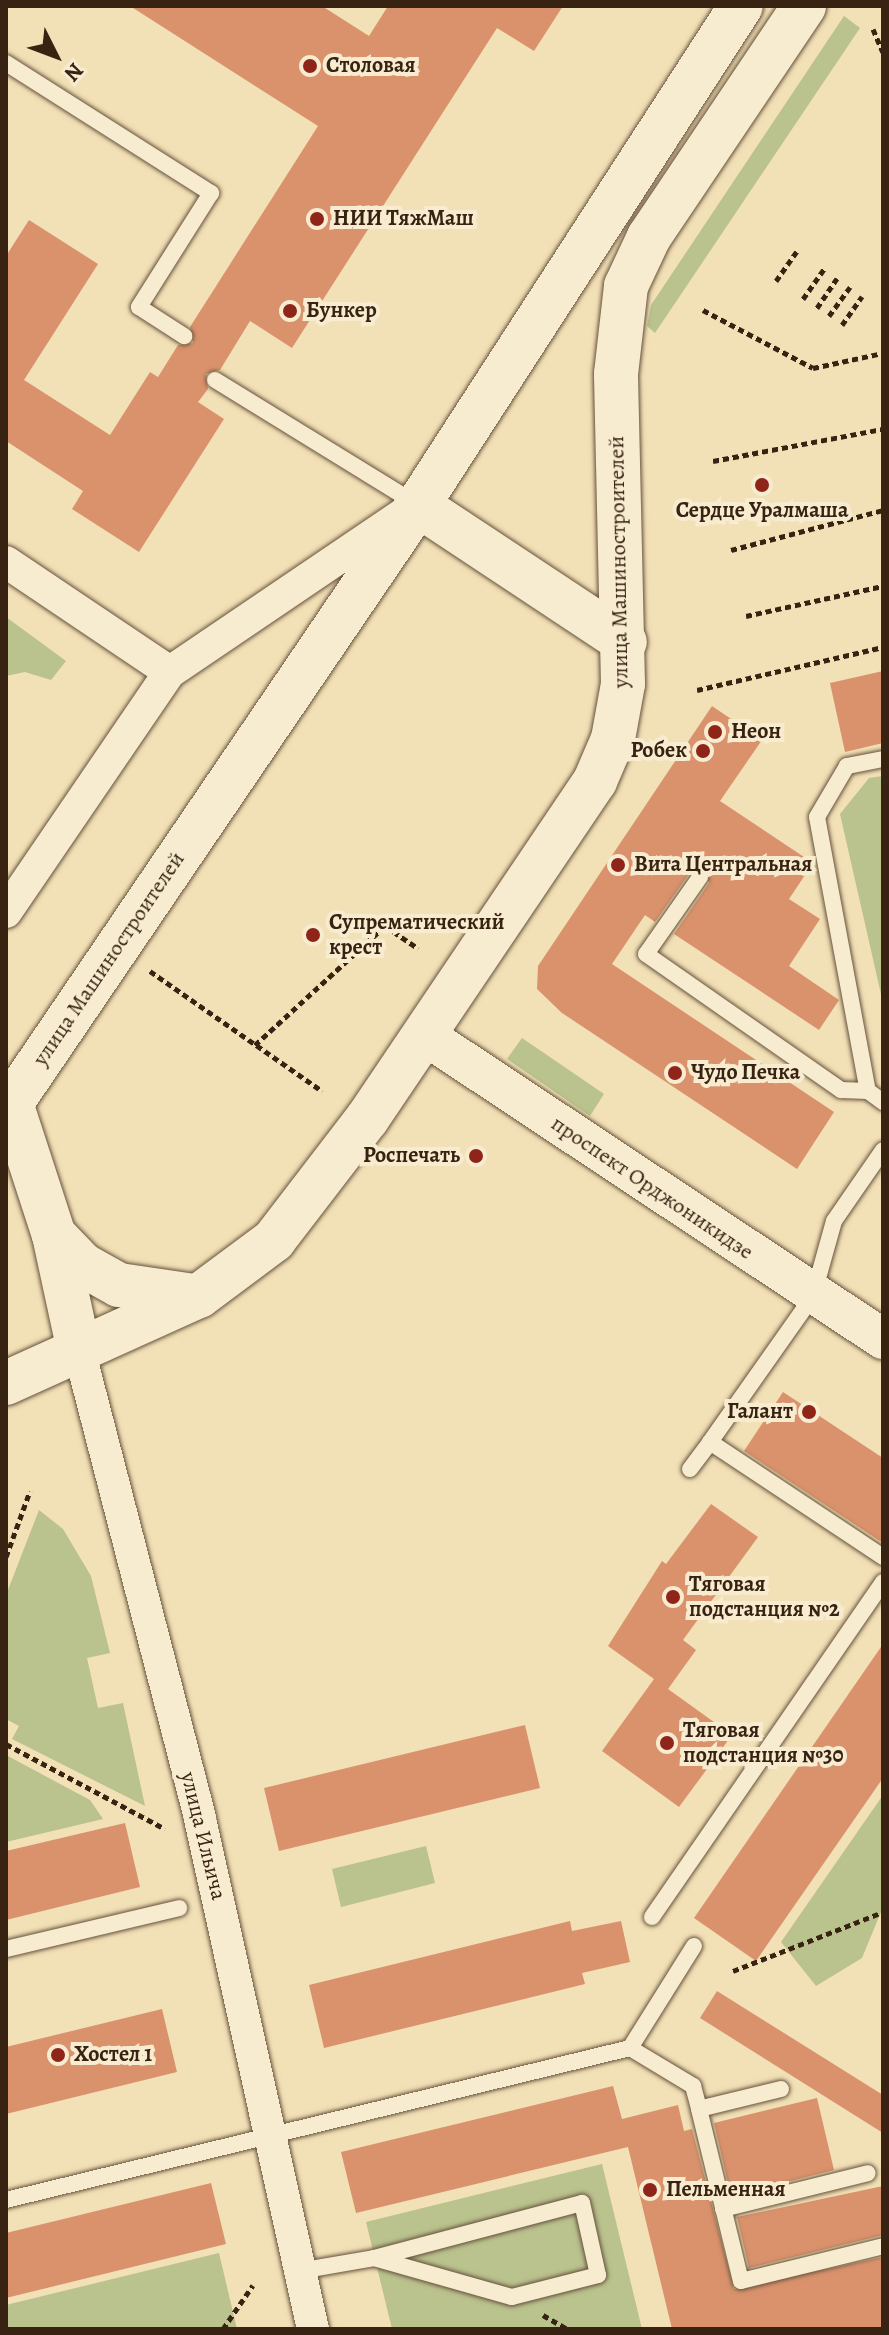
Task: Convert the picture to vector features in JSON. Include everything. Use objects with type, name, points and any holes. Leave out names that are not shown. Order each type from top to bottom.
[{"type":"main road","name":"улица Машиностроителей","points":[[8,1100],[418,505],[741,6]]},
{"type":"main road","name":"улица Машиностроителей","points":[[6,1383],[78,1346],[199,1296],[239,1271],[310,1200],[606,760],[620,714],[625,642],[616,374],[626,286],[649,237],[804,6]]},
{"type":"main road","points":[[418,505],[625,642]]},
{"type":"main road","points":[[8,1100],[54,1235],[78,1346]]},
{"type":"main road","points":[[54,1235],[83,1265],[119,1285],[199,1296]]},
{"type":"street","points":[[6,912],[170,672],[418,505]]},
{"type":"street","points":[[6,562],[170,672]]},
{"type":"street","name":"проспект Орджоникидзе","points":[[423,1034],[813,1296],[883,1339]]},
{"type":"street","name":"улица Ильича","points":[[78,1346],[203,1834],[266,2136],[313,2329]]},
{"type":"lane","points":[[6,63],[211,193],[139,307],[184,336]]},
{"type":"lane","points":[[215,380],[418,505]]},
{"type":"lane","points":[[868,1091],[817,817],[847,766],[883,759]]},
{"type":"lane","points":[[700,877],[646,954],[841,1090],[868,1091],[883,1102]]},
{"type":"lane","points":[[690,1469],[813,1296],[834,1221],[883,1150]]},
{"type":"lane","points":[[710,1442],[883,1557]]},
{"type":"lane","points":[[652,1917],[883,1582]]},
{"type":"lane","points":[[6,1949],[179,1908]]},
{"type":"lane","points":[[6,2200],[630,2048],[694,1946]]},
{"type":"lane","points":[[630,2048],[693,2086],[741,2281],[883,2246]]},
{"type":"lane","points":[[699,2109],[781,2089]]},
{"type":"lane","points":[[723,2209],[868,2173]]},
{"type":"lane","points":[[299,2271],[374,2258],[582,2203],[598,2275],[512,2297],[374,2258]]},
{"type":"path","points":[[873,29],[883,52]]},
{"type":"path","points":[[776,281],[798,250]]},
{"type":"path","points":[[803,299],[824,269]]},
{"type":"path","points":[[817,308],[837,278]]},
{"type":"path","points":[[829,316],[850,287]]},
{"type":"path","points":[[842,325],[862,296]]},
{"type":"path","points":[[703,310],[813,368],[883,353]]},
{"type":"path","points":[[713,461],[883,429]]},
{"type":"path","points":[[731,550],[883,510]]},
{"type":"path","points":[[746,616],[883,586]]},
{"type":"path","points":[[697,690],[883,647]]},
{"type":"path","points":[[255,1045],[385,926],[418,948]]},
{"type":"path","points":[[140,964],[322,1091]]},
{"type":"path","points":[[6,1557],[30,1491]]},
{"type":"path","points":[[6,1744],[165,1829]]},
{"type":"path","points":[[733,1971],[883,1912]]},
{"type":"path","points":[[223,2329],[253,2285]]},
{"type":"green space","points":[[844,16],[860,28],[655,333],[647,326],[651,305]]},
{"type":"green space","points":[[6,617],[66,661],[51,680],[25,672],[6,676]]},
{"type":"green space","points":[[883,776],[883,1003],[840,814],[869,778]]},
{"type":"green space","points":[[522,1038],[604,1094],[590,1116],[507,1059]]},
{"type":"green space","points":[[39,1510],[63,1529],[91,1576],[110,1653],[87,1658],[98,1708],[123,1703],[145,1806],[12,1739],[19,1726],[6,1719],[6,1595]]},
{"type":"green space","points":[[6,1755],[90,1800],[103,1819],[6,1842]]},
{"type":"green space","points":[[883,1795],[883,1907],[862,1958],[816,1986],[781,1942]]},
{"type":"green space","points":[[426,1846],[435,1883],[341,1907],[332,1869]]},
{"type":"green space","points":[[602,2164],[642,2329],[392,2329],[366,2222]]},
{"type":"green space","points":[[219,2253],[237,2329],[6,2329],[6,2305]]},
{"type":"building","name":"НИИ ТяжМаш","points":[[130,6],[322,6],[369,36],[388,6],[563,6],[534,51],[497,28],[292,348],[250,321],[220,370],[206,374],[208,389],[198,402],[224,419],[139,552],[72,509],[83,491],[6,441],[6,256],[29,220],[98,264],[24,380],[110,435],[150,372],[158,377],[178,345],[193,343],[190,327],[318,126]]},
{"type":"building","points":[[883,671],[883,743],[845,752],[830,683]]},
{"type":"building","points":[[712,706],[762,740],[720,801],[813,863],[789,899],[820,919],[789,966],[839,1000],[819,1030],[674,934],[709,883],[702,866],[691,871],[655,922],[645,915],[612,964],[834,1112],[797,1169],[562,1013],[537,989],[538,966]]},
{"type":"building","points":[[783,1392],[883,1458],[883,1543],[744,1451]]},
{"type":"building","points":[[711,1504],[758,1537],[683,1640],[696,1650],[668,1689],[732,1735],[679,1807],[602,1751],[654,1679],[608,1646],[662,1561],[666,1564]]},
{"type":"building","points":[[883,1644],[883,1778],[756,1961],[694,1918]]},
{"type":"building","points":[[525,1725],[540,1788],[279,1851],[264,1788]]},
{"type":"building","points":[[125,1823],[140,1887],[6,1920],[6,1851]]},
{"type":"building","points":[[570,1921],[572,1931],[621,1921],[630,1962],[582,1973],[585,1984],[324,2048],[309,1985]]},
{"type":"building","points":[[717,1991],[883,2095],[883,2133],[700,2018]]},
{"type":"building","points":[[162,2009],[177,2072],[6,2114],[6,2047]]},
{"type":"building","points":[[613,2086],[622,2119],[678,2105],[684,2131],[692,2129],[734,2289],[883,2257],[883,2329],[672,2329],[628,2147],[356,2213],[341,2152]]},
{"type":"building","points":[[817,2098],[834,2170],[731,2196],[714,2123]]},
{"type":"building","points":[[211,2183],[226,2244],[6,2298],[6,2233]]},
{"type":"building","points":[[883,2186],[883,2235],[749,2268],[737,2217]]},
{"type":"place","name":"Столовая","points":[[310,66]]},
{"type":"place","name":"НИИ ТяжМаш","points":[[317,219]]},
{"type":"place","name":"Бункер","points":[[290,311]]},
{"type":"place","name":"Сердце Уралмаша","points":[[762,485]]},
{"type":"place","name":"Неон","points":[[715,732]]},
{"type":"place","name":"Робек","points":[[703,751]]},
{"type":"place","name":"Вита Центральная","points":[[618,865]]},
{"type":"place","name":"Супрематический крест","points":[[313,935]]},
{"type":"place","name":"Чудо Печка","points":[[675,1073]]},
{"type":"place","name":"Роспечать","points":[[476,1156]]},
{"type":"place","name":"Галант","points":[[809,1412]]},
{"type":"place","name":"Тяговая подстанция №2","points":[[673,1597]]},
{"type":"place","name":"Тяговая подстанция №30","points":[[667,1743]]},
{"type":"place","name":"Хостел 1","points":[[58,2055]]},
{"type":"place","name":"Пельменная","points":[[650,2190]]}]
